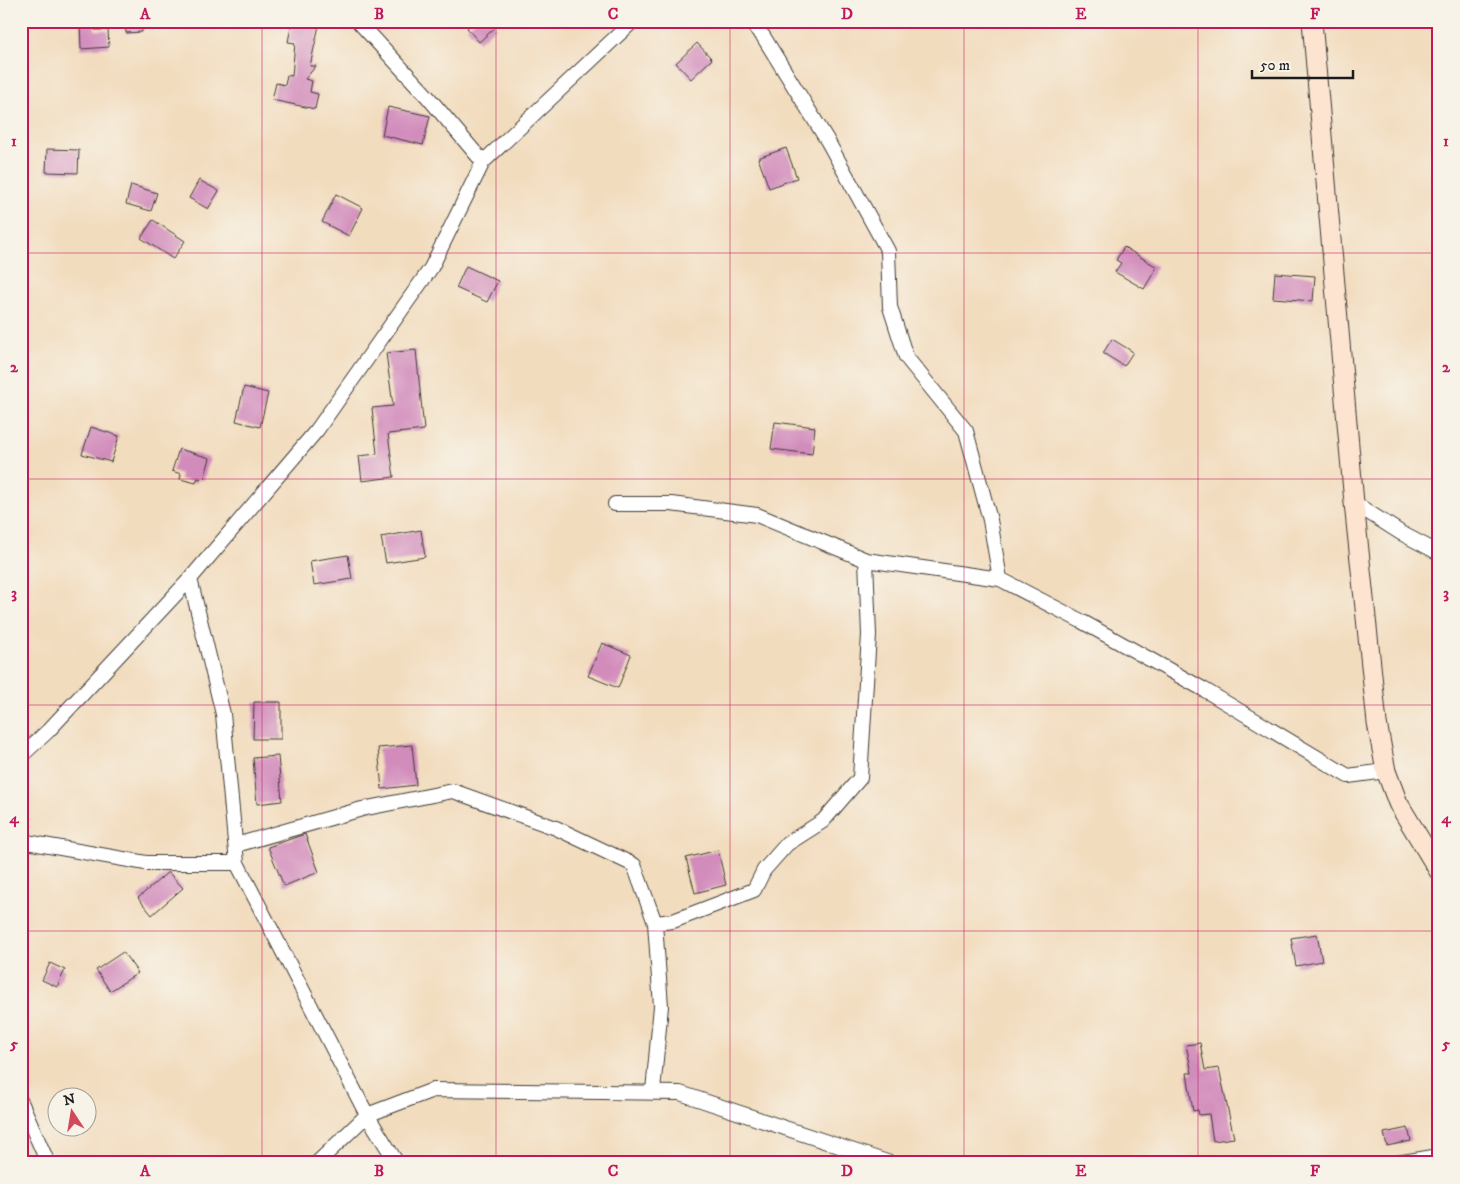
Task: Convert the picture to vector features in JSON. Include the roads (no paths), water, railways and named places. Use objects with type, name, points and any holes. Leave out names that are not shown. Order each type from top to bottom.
[{"type":"main road","points":[[1312,21],[1354,503],[1378,723],[1386,771],[1398,803],[1439,871]]},
{"type":"street","points":[[358,21],[427,96],[483,162]]},
{"type":"street","points":[[21,756],[48,731],[190,579],[323,422],[431,268],[483,162],[633,21]]},
{"type":"street","points":[[749,21],[763,36],[826,140],[888,252],[890,307],[906,357],[966,431],[990,520],[1000,579]]},
{"type":"street","points":[[1354,503],[1401,533],[1439,553]]},
{"type":"street","points":[[615,504],[671,504],[757,515],[866,560],[1000,579],[1081,621],[1203,689],[1348,776],[1386,771]]},
{"type":"street","points":[[655,923],[673,921],[754,890],[764,870],[787,844],[823,821],[860,778],[870,635],[866,560]]},
{"type":"street","points":[[190,579],[223,714],[237,863],[367,1115],[396,1163]]},
{"type":"street","points":[[236,845],[362,809],[453,791],[556,828],[634,865],[655,923],[661,1006],[653,1091]]},
{"type":"street","points":[[21,841],[146,863],[237,863]]},
{"type":"street","points":[[317,1163],[367,1115],[433,1090],[653,1091],[680,1093],[890,1163]]},
{"type":"street","points":[[21,1102],[48,1163]]},
{"type":"street","points":[[1397,1163],[1439,1156]]}]
